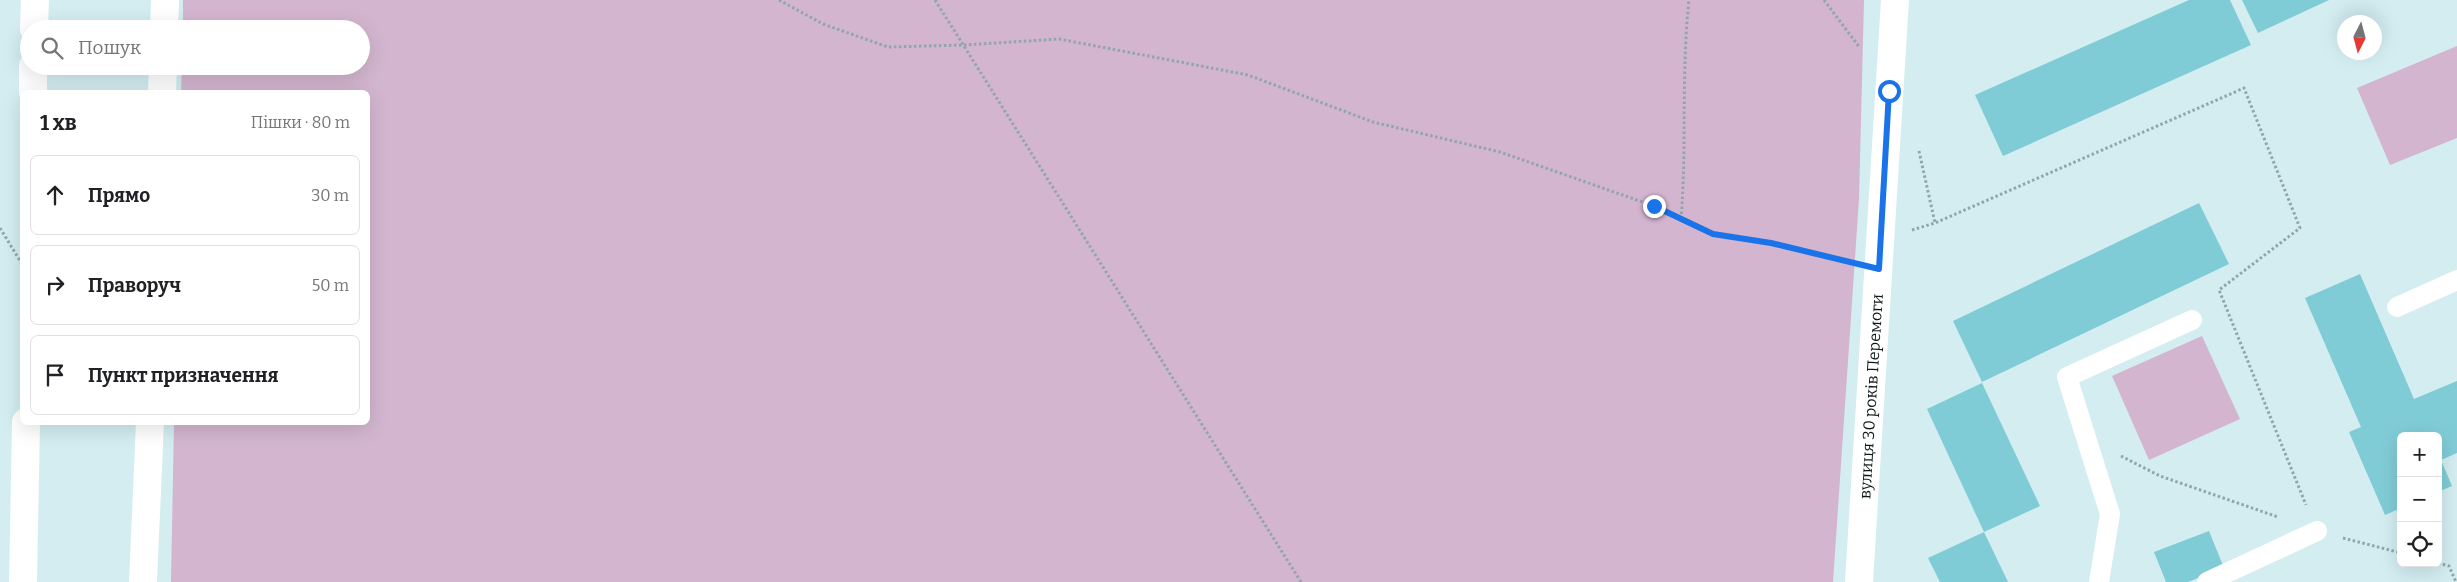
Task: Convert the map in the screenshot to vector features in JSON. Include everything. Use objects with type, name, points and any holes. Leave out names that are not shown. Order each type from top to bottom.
[{"type":"street","points":[[34,20],[35,0]]},
{"type":"street","points":[[164,20],[165,0]]},
{"type":"street","name":"вулиця 30 років Перемоги","points":[[1859,582],[1895,0]]},
{"type":"street","points":[[33,75],[33,90]]},
{"type":"street","points":[[162,90],[163,75]]},
{"type":"street","points":[[23,582],[26,425]]},
{"type":"street","points":[[143,582],[150,425]]},
{"type":"lane","points":[[2397,307],[2457,280]]},
{"type":"lane","points":[[2098,582],[2110,514],[2066,377],[2192,320]]},
{"type":"lane","points":[[2207,582],[2317,531]]},
{"type":"path","points":[[779,0],[823,24],[888,47],[964,45],[1059,39],[1248,75],[1373,122],[1500,152],[1654,206],[1713,234],[1771,243],[1879,269]]},
{"type":"path","points":[[935,0],[1301,582]]},
{"type":"path","points":[[1681,219],[1685,171],[1685,38],[1689,0]]},
{"type":"path","points":[[1880,240],[1935,223],[2244,88],[2300,228],[2219,290],[2317,531]]},
{"type":"path","points":[[0,228],[20,261]]},
{"type":"path","points":[[2086,438],[2160,476],[2317,531],[2397,552]]},
{"type":"path","points":[[2442,564],[2449,566],[2456,582]]},
{"type":"shaded area","points":[[183,0],[1864,0],[1859,199],[1833,582],[171,582],[174,425],[370,425],[370,90],[181,90],[182,75],[370,75],[370,20],[183,20]]},
{"type":"shaded area","points":[[2457,46],[2457,138],[2390,165],[2357,88]]},
{"type":"shaded area","points":[[2202,336],[2240,419],[2149,460],[2112,376]]},
{"type":"building","points":[[2189,0],[2230,0],[2251,45],[2003,156],[1975,95]]},
{"type":"building","points":[[2242,0],[2329,0],[2258,33]]},
{"type":"building","points":[[2199,203],[2229,264],[1982,382],[1953,321]]},
{"type":"building","points":[[2360,274],[2414,399],[2457,381],[2457,453],[2442,460],[2442,432],[2397,432],[2397,510],[2385,515],[2349,432],[2361,427],[2305,298]]},
{"type":"building","points":[[1982,383],[2040,506],[1984,532],[1927,409]]},
{"type":"building","points":[[2442,462],[2452,486],[2442,490]]},
{"type":"building","points":[[2209,531],[2224,568],[2188,582],[2166,582],[2154,552]]},
{"type":"building","points":[[1984,532],[2008,582],[1940,582],[1928,558]]},
{"type":"route","points":[[1654,206],[1713,234],[1771,243],[1879,269],[1889,91]]}]
